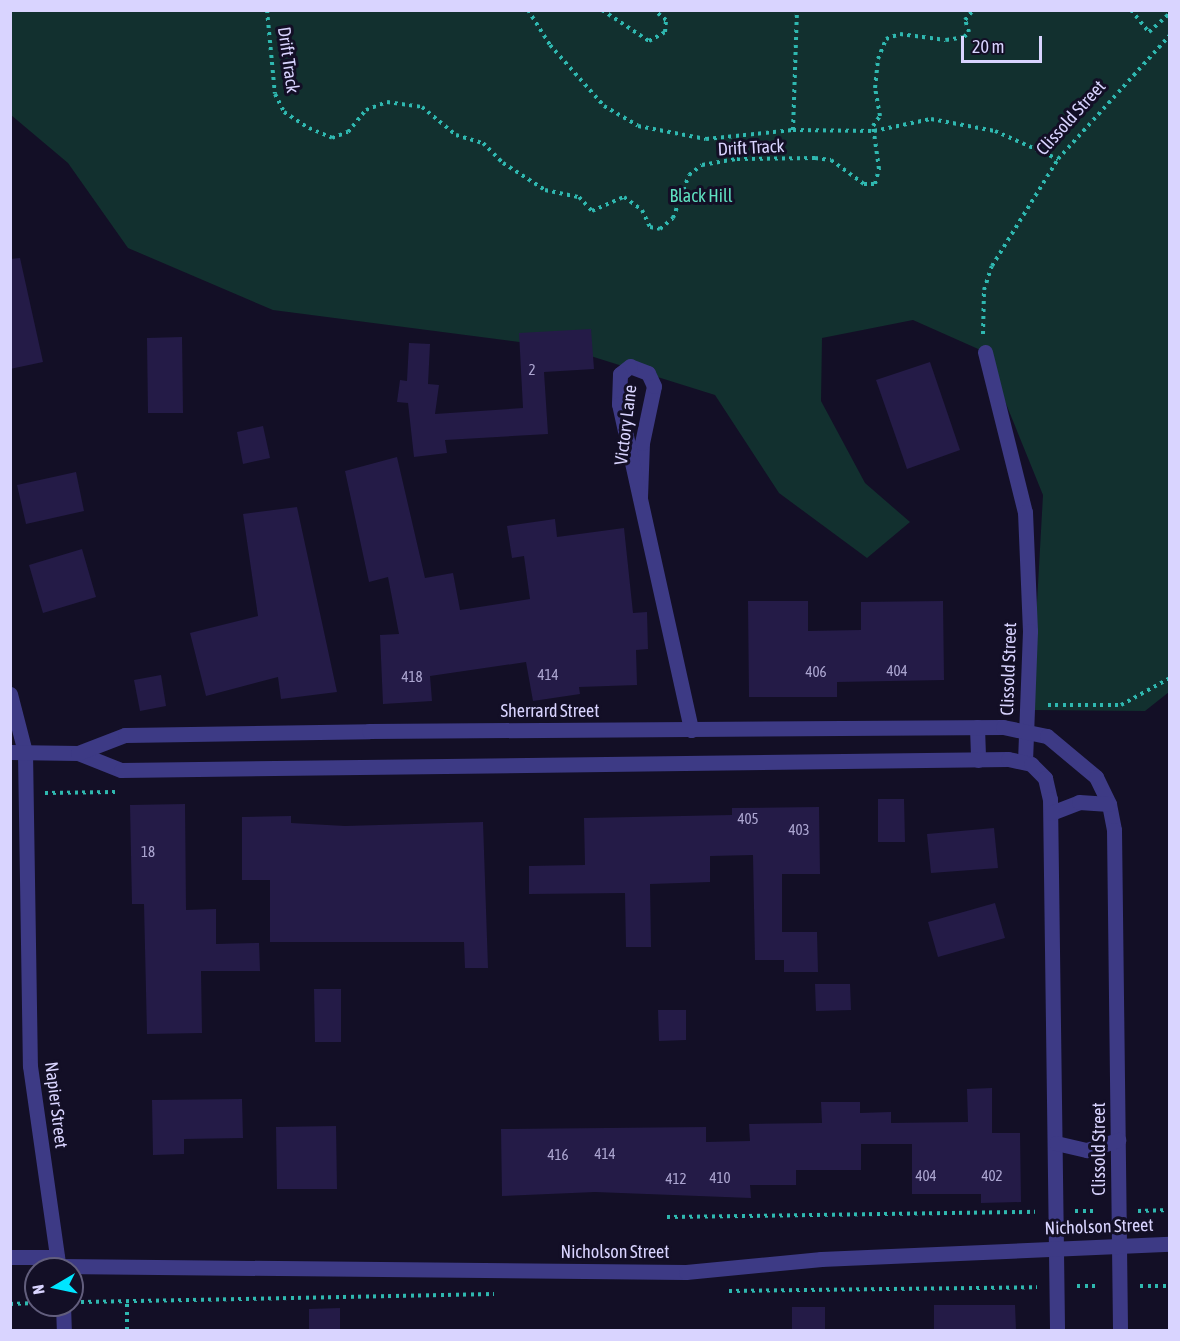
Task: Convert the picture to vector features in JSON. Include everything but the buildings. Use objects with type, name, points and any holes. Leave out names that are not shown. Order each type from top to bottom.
[{"type":"street","name":"Clissold Street","points":[[985,352],[1025,512],[1029,705],[1026,729],[1072,752],[1096,777],[1109,804],[1116,846],[1120,1330]]},
{"type":"street","name":"Victory Lane","points":[[640,496],[642,443],[654,386],[648,373],[630,366],[620,374],[619,404],[691,730]]},
{"type":"street","name":"Napier Street","points":[[10,694],[18,752],[30,1066],[58,1257]]},
{"type":"street","name":"Sherrard Street","points":[[78,753],[125,735],[977,727],[1026,729]]},
{"type":"street","points":[[977,727],[978,760]]},
{"type":"street","points":[[1026,729],[1025,762],[1045,778],[1051,813],[1058,1330]]},
{"type":"street","name":"Sherrard Street","points":[[18,752],[78,753],[121,770],[978,760],[1025,762]]},
{"type":"street","points":[[1051,813],[1079,802],[1109,804]]},
{"type":"street","points":[[1056,1143],[1087,1150],[1118,1140]]},
{"type":"street","name":"Nicholson Street","points":[[84,1264],[686,1272],[821,1259],[1056,1247],[1170,1244]]},
{"type":"path","name":"Drift Track","points":[[267,10],[275,94],[284,112],[309,128],[332,138],[348,132],[366,110],[387,102],[422,107],[456,135],[483,143],[503,163],[545,190],[579,197],[592,211],[624,197],[642,210],[650,228],[660,229],[673,218],[689,175],[702,165],[737,159],[815,158],[831,160],[864,184],[875,184],[879,169],[874,131],[880,116],[878,59],[886,39],[900,34],[946,40],[964,37],[969,32],[965,20],[973,10]]},
{"type":"path","points":[[528,10],[550,45],[604,106],[638,126],[706,138],[793,130],[874,131],[931,119],[995,131],[1058,159]]},
{"type":"path","points":[[602,10],[649,41],[665,32],[666,20],[654,10]]},
{"type":"path","points":[[793,130],[797,10]]},
{"type":"path","points":[[1131,10],[1149,32],[1170,13]]},
{"type":"path","name":"Clissold Street","points":[[985,352],[981,317],[987,278],[1058,159],[1170,35]]},
{"type":"path","points":[[1029,705],[1121,705],[1170,678]]},
{"type":"path","points":[[667,1217],[1029,1212]]},
{"type":"path","points":[[1120,1286],[1170,1286]]},
{"type":"path","points":[[84,1302],[127,1300],[127,1330]]},
{"type":"green space","name":"Black Hill","points":[[10,11],[1169,11],[1169,692],[1145,711],[1031,710],[1043,495],[985,352],[913,320],[822,338],[821,401],[865,483],[910,522],[867,558],[779,493],[715,395],[565,348],[273,310],[128,248],[68,163],[11,115]]}]
